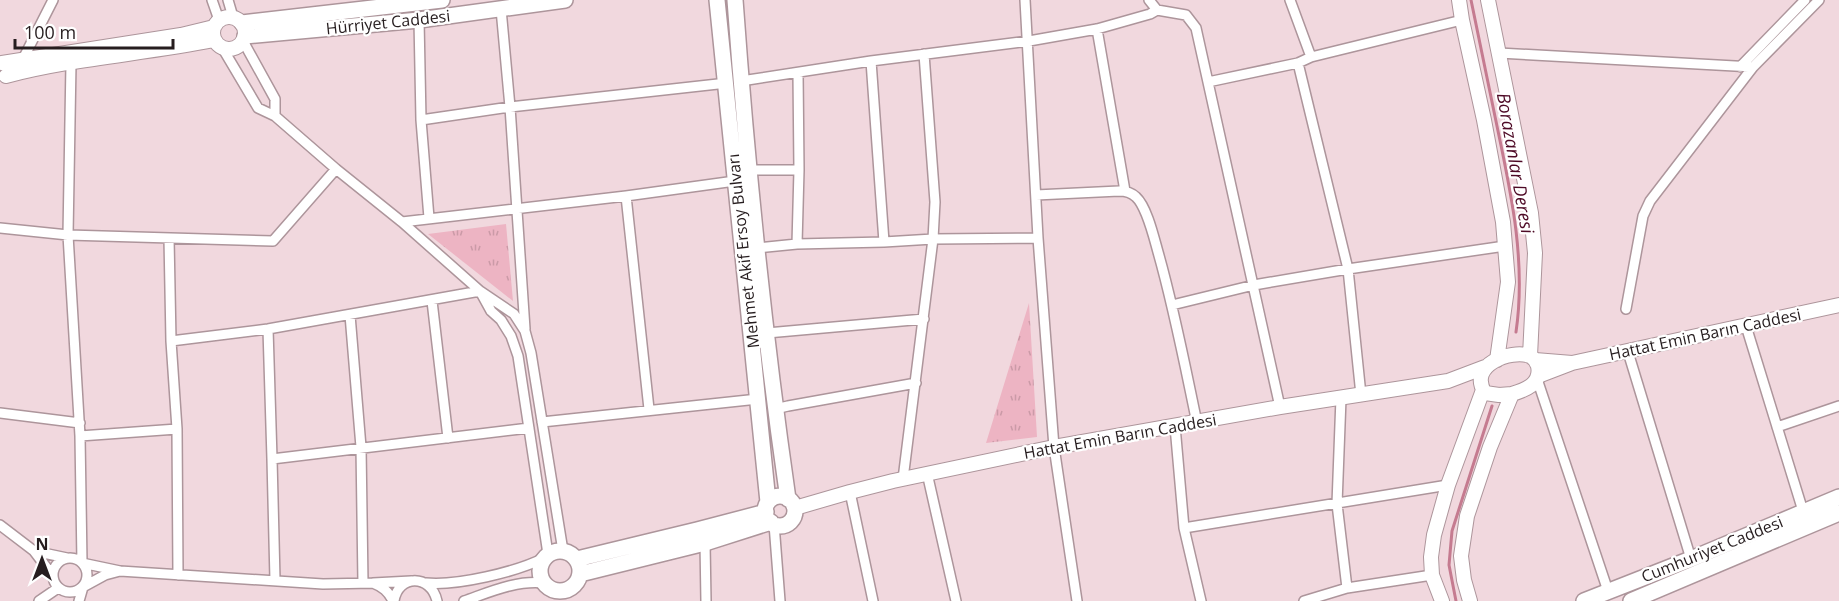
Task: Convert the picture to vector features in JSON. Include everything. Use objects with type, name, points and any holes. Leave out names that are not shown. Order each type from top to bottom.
[{"type":"main road","name":"Hürriyet Caddesi","points":[[2,70],[71,63],[182,46],[229,32],[442,0]]},
{"type":"main road","name":"Hürriyet Caddesi","points":[[2,70],[23,59],[181,35],[419,20],[565,0]]},
{"type":"main road","name":"Mehmet Akif Ersoy Bulvarı","points":[[717,0],[750,170],[775,409],[791,504]]},
{"type":"main road","name":"Mehmet Akif Ersoy Bulvarı","points":[[735,0],[735,181],[770,515]]},
{"type":"main road","points":[[1459,0],[1503,222],[1508,282],[1491,363],[1480,376],[1485,393],[1512,394],[1530,387],[1537,378],[1539,368],[1533,358],[1534,243],[1531,213],[1488,0]]},
{"type":"main road","name":"Hattat Emin Barın Caddesi","points":[[1572,363],[1839,305]]},
{"type":"main road","points":[[1448,381],[1491,363],[1521,355],[1572,363]]},
{"type":"main road","points":[[1537,378],[1572,363]]},
{"type":"main road","points":[[1448,381],[1482,388]]},
{"type":"main road","name":"Hattat Emin Barın Caddesi","points":[[791,504],[1054,447],[1280,407],[1448,381]]},
{"type":"main road","points":[[1442,601],[1432,575],[1431,557],[1434,535],[1448,485],[1482,388]]},
{"type":"main road","points":[[1470,601],[1461,556],[1467,516],[1490,447],[1512,394]]},
{"type":"main road","points":[[578,566],[705,543],[770,515],[780,496],[791,504],[793,518],[782,526],[770,515]]},
{"type":"main road","name":"Cumhuriyet Caddesi","points":[[1584,601],[1691,559],[1839,496]]},
{"type":"main road","name":"Cumhuriyet Caddesi","points":[[1631,601],[1839,513]]},
{"type":"main road","points":[[578,566],[697,530],[770,515]]},
{"type":"main road","points":[[570,553],[578,566],[577,582],[571,595],[564,591],[550,591],[540,571],[552,554],[570,553]]},
{"type":"street","points":[[23,59],[53,0]]},
{"type":"street","points":[[212,0],[229,32],[274,99],[275,116]]},
{"type":"street","points":[[228,0],[229,32],[258,108],[275,116],[402,222],[480,291],[514,314],[525,331]]},
{"type":"street","points":[[1025,0],[1029,40],[1038,238],[1054,447],[1077,601]]},
{"type":"street","points":[[1149,0],[1157,10]]},
{"type":"street","points":[[1290,0],[1311,57]]},
{"type":"street","points":[[1740,67],[1805,0]]},
{"type":"street","points":[[1626,309],[1643,216],[1650,201],[1753,67],[1819,0]]},
{"type":"street","points":[[501,9],[525,331],[531,352],[542,422],[552,554]]},
{"type":"street","points":[[421,120],[510,107],[734,82],[1097,30],[1157,10],[1186,15],[1196,28],[1280,407]]},
{"type":"street","points":[[419,20],[421,120],[429,218]]},
{"type":"street","points":[[1208,82],[1298,63],[1311,57],[1462,20]]},
{"type":"street","points":[[1097,30],[1125,191]]},
{"type":"street","points":[[1498,53],[1753,67]]},
{"type":"street","points":[[903,479],[924,319],[935,202],[924,54]]},
{"type":"street","points":[[871,61],[884,242]]},
{"type":"street","points":[[71,63],[68,235],[80,423],[82,562],[87,577],[80,601]]},
{"type":"street","points":[[1298,63],[1348,269],[1361,395]]},
{"type":"street","points":[[797,244],[798,73]]},
{"type":"street","points":[[0,228],[68,235],[273,241],[336,169]]},
{"type":"street","points":[[750,170],[799,170]]},
{"type":"street","points":[[402,222],[735,181]]},
{"type":"street","points":[[1036,195],[1125,191],[1137,198],[1150,223],[1172,305],[1197,423]]},
{"type":"street","points":[[626,196],[649,409]]},
{"type":"street","points":[[168,238],[171,341],[177,429],[178,575]]},
{"type":"street","points":[[757,248],[797,244],[933,239],[1038,238]]},
{"type":"street","points":[[1172,305],[1254,285],[1505,246]]},
{"type":"street","points":[[171,341],[268,329],[480,291]]},
{"type":"street","points":[[480,291],[490,311],[501,320],[511,336],[518,356],[552,554]]},
{"type":"street","points":[[432,301],[448,438]]},
{"type":"street","points":[[350,315],[361,447],[363,583]]},
{"type":"street","points":[[767,333],[924,319]]},
{"type":"street","points":[[1746,326],[1803,511]]},
{"type":"street","points":[[268,329],[275,580]]},
{"type":"street","points":[[1628,352],[1691,559]]},
{"type":"street","points":[[1537,378],[1608,591]]},
{"type":"street","points":[[775,409],[915,383]]},
{"type":"street","points":[[1341,398],[1337,504],[1347,588]]},
{"type":"street","points":[[542,422],[758,399]]},
{"type":"street","points":[[1777,427],[1839,406]]},
{"type":"street","points":[[0,414],[80,423]]},
{"type":"street","points":[[1175,426],[1184,528],[1201,601]]},
{"type":"street","points":[[272,459],[529,428]]},
{"type":"street","points":[[80,436],[177,429]]},
{"type":"street","points":[[927,473],[956,601]]},
{"type":"street","points":[[1184,528],[1448,485]]},
{"type":"street","points":[[850,492],[873,601]]},
{"type":"street","points":[[770,515],[780,601]]},
{"type":"street","points":[[1,527],[34,551],[53,576]]},
{"type":"street","points":[[705,543],[706,601]]},
{"type":"street","points":[[34,551],[120,572],[322,584],[419,581],[441,584],[521,567],[552,554]]},
{"type":"street","points":[[67,558],[57,564],[53,576],[55,584],[68,601]]},
{"type":"street","points":[[39,601],[61,590],[74,592],[105,575],[120,572]]},
{"type":"street","points":[[1304,601],[1347,588],[1432,575]]},
{"type":"street","points":[[393,601],[400,586],[411,581]]},
{"type":"street","points":[[464,601],[520,583],[533,582],[550,591]]},
{"type":"street","points":[[373,583],[383,587],[393,601]]},
{"type":"street","points":[[426,583],[432,588],[437,601]]},
{"type":"green space","points":[[506,224],[513,301],[428,234]]},
{"type":"green space","points":[[1029,303],[1037,437],[986,443]]},
{"type":"waterway","name":"Borazanlar Deresi","points":[[1471,0],[1516,231],[1519,281],[1516,332]]},
{"type":"waterway","name":"Borazanlar Deresi","points":[[1456,601],[1449,565],[1452,531],[1492,406]]}]
